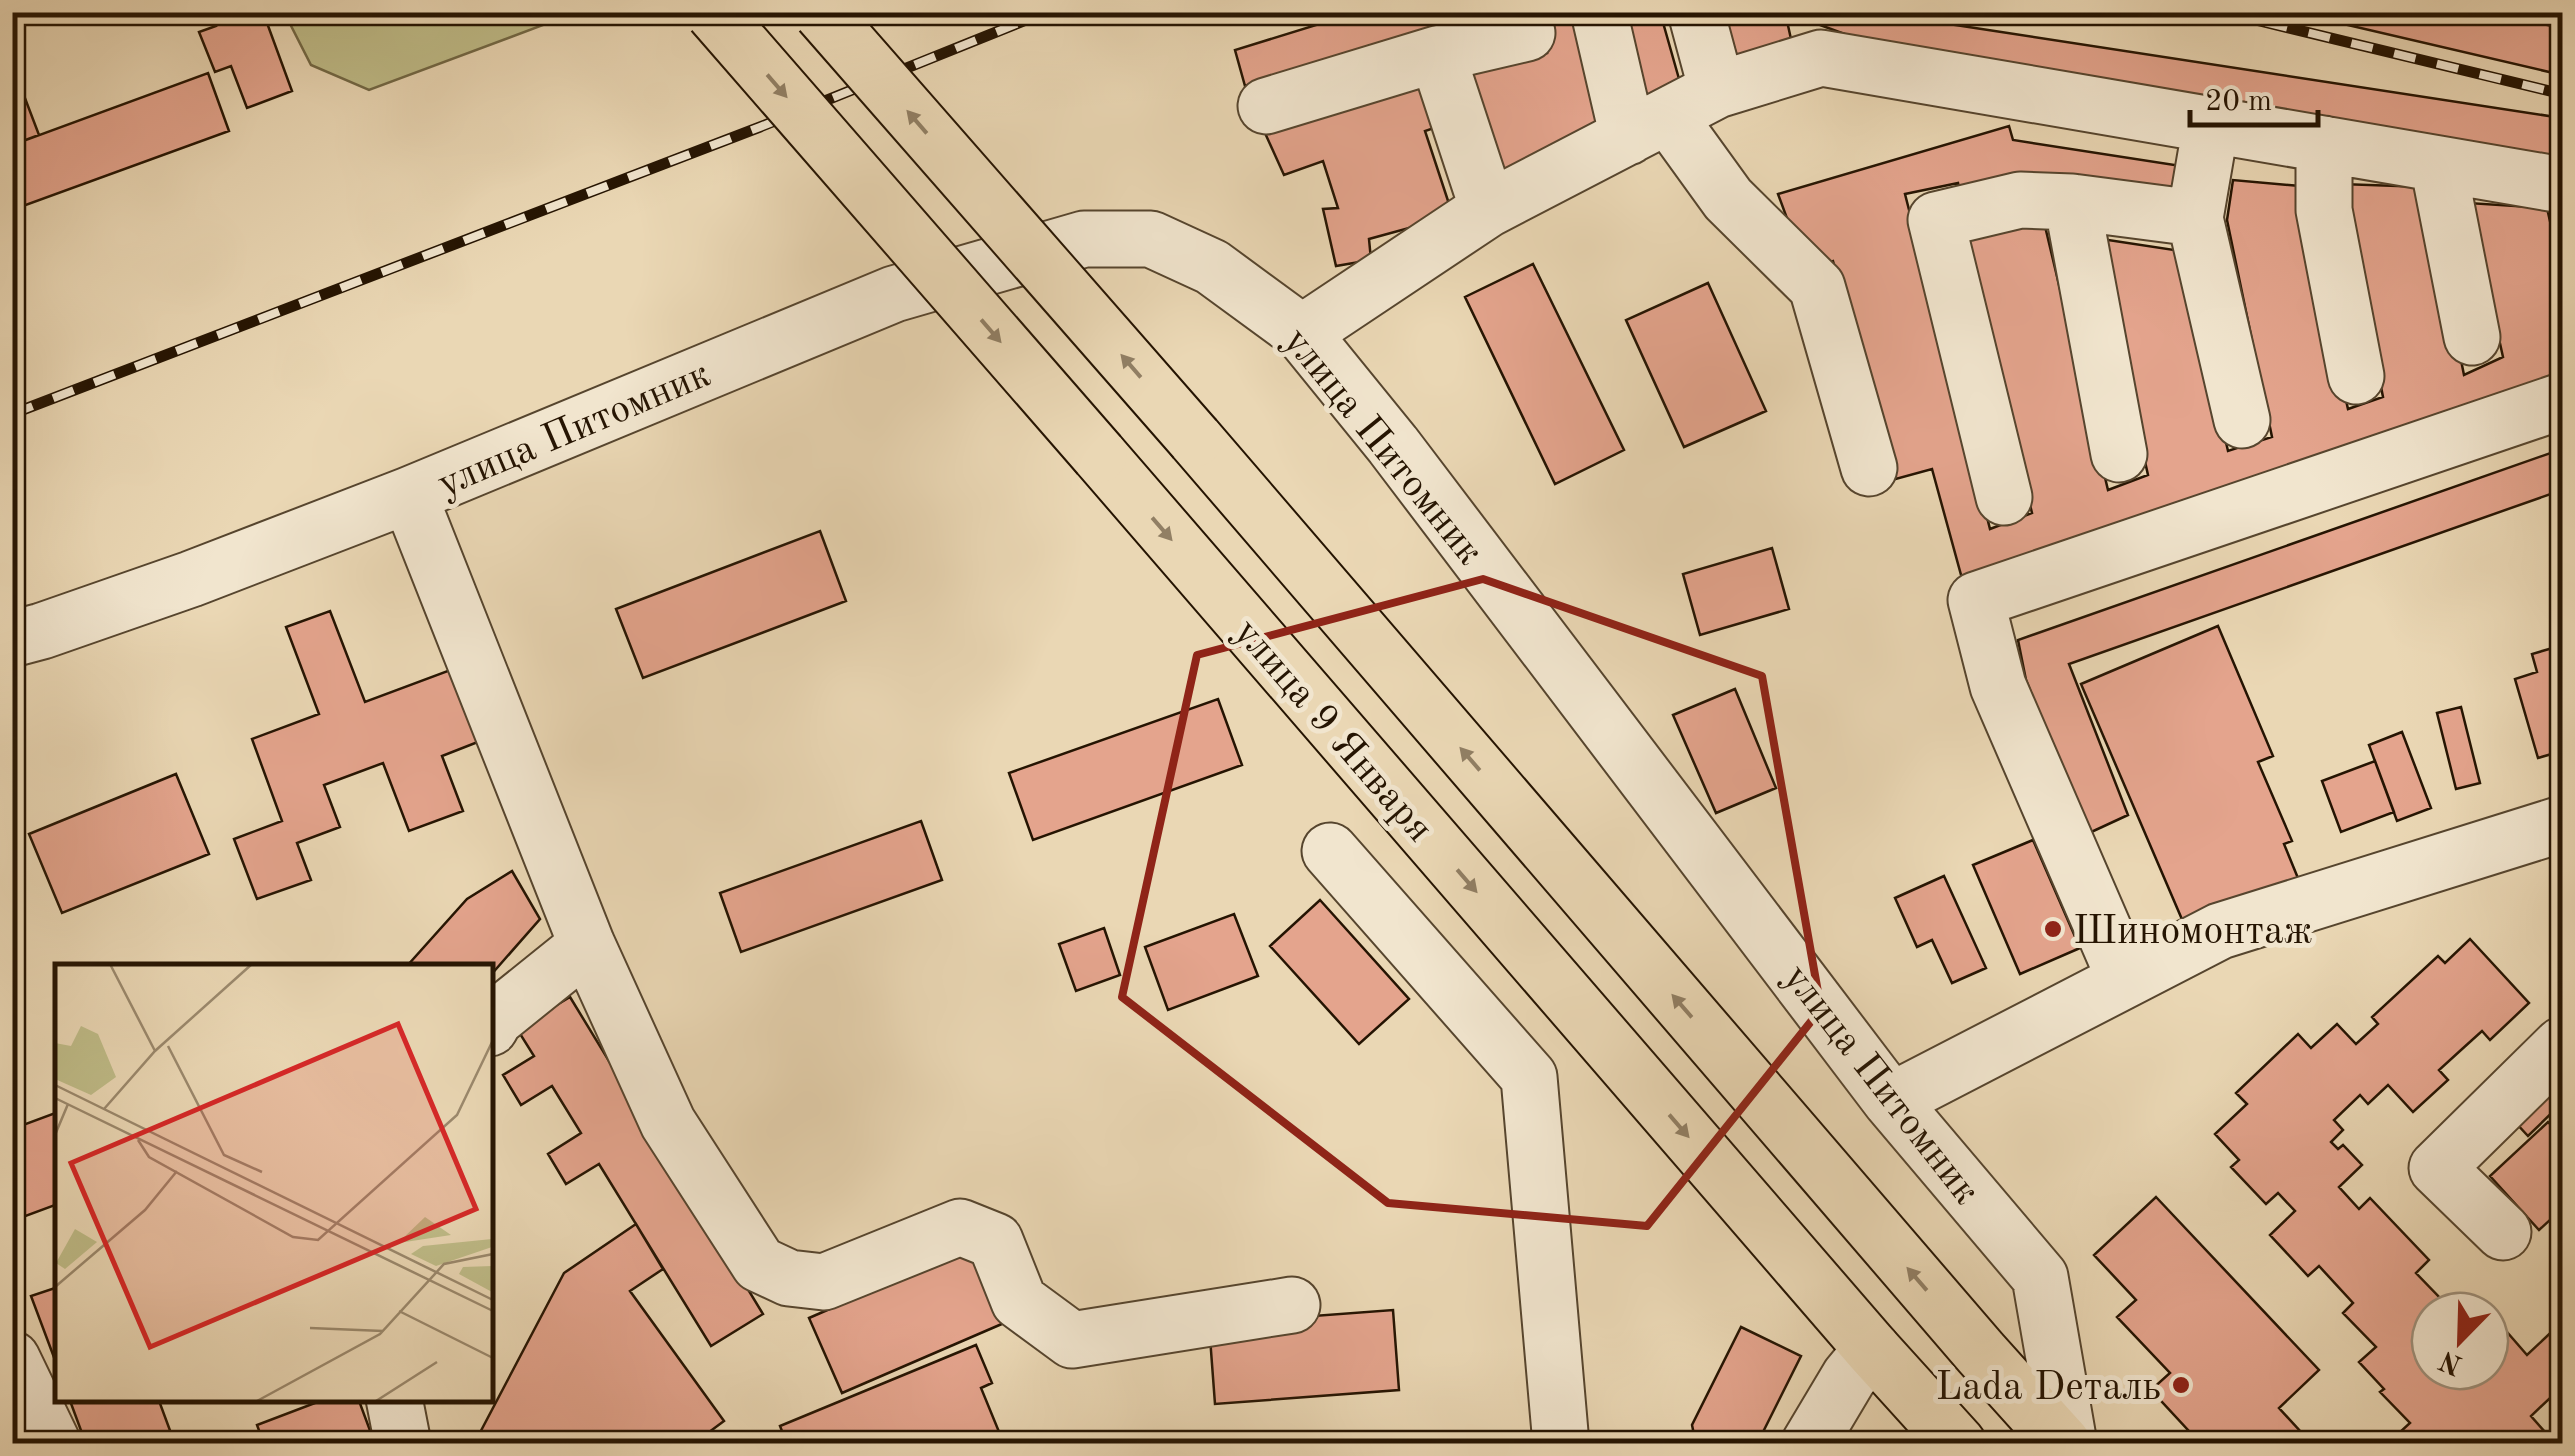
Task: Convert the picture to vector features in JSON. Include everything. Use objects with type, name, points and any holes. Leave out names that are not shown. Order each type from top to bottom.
[{"type":"main road","name":"улица 9 Января","points":[[713,12],[1872,1349],[1919,1420],[1958,1444]]},
{"type":"main road","name":"улица 9 Января","points":[[821,12],[1195,439],[1968,1338],[2066,1444]]},
{"type":"street","points":[[1599,12],[1648,126],[1816,287],[1869,468]]},
{"type":"street","points":[[1696,12],[1718,90]]},
{"type":"street","points":[[1266,106],[1437,54],[1527,33]]},
{"type":"street","points":[[1437,54],[1488,209]]},
{"type":"street","points":[[1302,333],[1488,209],[1718,90],[1820,58],[2562,188]]},
{"type":"street","points":[[2212,125],[2195,218],[2242,420]]},
{"type":"street","points":[[2324,144],[2324,210],[2356,376]]},
{"type":"street","points":[[2438,164],[2472,337]]},
{"type":"street","points":[[2004,497],[1936,220],[2020,200],[2072,202],[2195,218]]},
{"type":"street","points":[[2072,202],[2118,454]]},
{"type":"street","name":"улица Питомник","points":[[12,638],[191,579],[409,495],[894,294],[1084,239],[1151,238],[1212,267],[1302,333],[1393,445],[1892,1100],[2040,1277],[2066,1444]]},
{"type":"street","points":[[2125,978],[1998,686],[1976,600],[2562,401]]},
{"type":"street","points":[[409,495],[588,945],[668,1123],[758,1264],[789,1278],[824,1282],[960,1227],[995,1241],[1019,1302],[1072,1340],[1292,1305]]},
{"type":"street","points":[[1892,1100],[2220,931],[2562,825]]},
{"type":"street","points":[[1330,852],[1529,1077],[1561,1444]]},
{"type":"street","points":[[492,1025],[588,945]]},
{"type":"street","points":[[2502,1232],[2437,1168],[2562,1044]]},
{"type":"street","points":[[1808,1444],[1872,1349]]},
{"type":"street","points":[[12,1359],[52,1444]]},
{"type":"street","points":[[395,1401],[403,1444]]},
{"type":"highlighted area","points":[[1483,579],[1762,676],[1821,1009],[1647,1226],[1388,1203],[1122,997],[1197,655]]},
{"type":"shaded area","points":[[284,12],[575,13],[369,90],[311,65]]},
{"type":"building","points":[[211,12],[263,12],[292,91],[247,108],[231,66],[215,72],[199,32],[216,26]]},
{"type":"building","points":[[1358,12],[1581,12],[1608,133],[1501,175],[1463,75],[1547,53],[1541,14],[1422,37],[1245,86],[1235,50]]},
{"type":"building","points":[[1616,12],[1660,12],[1685,100],[1643,110]]},
{"type":"building","points":[[1724,12],[1785,12],[1795,57],[1741,71]]},
{"type":"building","points":[[1785,12],[1917,12],[1949,24],[2562,118],[2562,168],[1931,66]]},
{"type":"building","points":[[2292,12],[2484,12],[2562,28],[2562,75]]},
{"type":"building","points":[[12,64],[39,135],[12,145]]},
{"type":"building","points":[[208,73],[229,131],[12,210],[12,145]]},
{"type":"building","points":[[1430,80],[1443,125],[1425,131],[1453,216],[1369,239],[1371,260],[1336,266],[1323,209],[1338,208],[1323,161],[1284,175],[1265,133]]},
{"type":"building","points":[[2009,126],[2013,140],[2194,168],[2188,206],[1961,197],[1958,183],[1905,194],[1990,529],[2032,513],[1965,241],[2044,222],[2108,490],[2148,475],[2095,238],[2181,251],[2228,451],[2272,437],[2227,220],[2233,180],[2311,187],[2310,241],[2348,409],[2383,397],[2341,184],[2426,187],[2464,375],[2503,357],[2469,203],[2547,208],[2562,274],[2562,379],[1966,593],[1932,469],[1892,480],[1833,261],[1806,270],[1778,194]]},
{"type":"building","points":[[1533,264],[1624,450],[1555,484],[1465,297]]},
{"type":"building","points":[[1708,283],[1766,411],[1684,447],[1626,320]]},
{"type":"building","points":[[2562,449],[2562,490],[2069,664],[2128,815],[2087,834],[2026,680],[2018,640]]},
{"type":"building","points":[[820,531],[846,601],[643,678],[616,609]]},
{"type":"building","points":[[1772,548],[1789,609],[1700,635],[1683,574]]},
{"type":"building","points":[[330,611],[365,702],[461,666],[488,738],[442,756],[463,811],[409,831],[383,763],[324,785],[340,827],[297,843],[311,880],[257,899],[234,839],[282,821],[252,739],[319,714],[286,627]]},
{"type":"building","points":[[2218,626],[2273,756],[2258,762],[2292,841],[2284,844],[2300,883],[2187,931],[2081,684]]},
{"type":"building","points":[[2556,647],[2562,668],[2562,751],[2538,758],[2515,679],[2537,672],[2532,654]]},
{"type":"building","points":[[1735,689],[1776,788],[1716,813],[1673,715]]},
{"type":"building","points":[[1218,699],[1242,765],[1033,840],[1009,773]]},
{"type":"building","points":[[2461,707],[2480,783],[2456,789],[2437,713]]},
{"type":"building","points":[[2402,732],[2431,808],[2397,821],[2369,745]]},
{"type":"building","points":[[2375,761],[2394,812],[2341,832],[2322,781]]},
{"type":"building","points":[[176,774],[209,854],[62,913],[29,834]]},
{"type":"building","points":[[921,821],[942,880],[741,952],[720,893]]},
{"type":"building","points":[[2033,840],[2080,948],[2020,974],[1973,865]]},
{"type":"building","points":[[512,871],[540,919],[492,974],[492,964],[409,964],[467,899]]},
{"type":"building","points":[[1944,876],[1986,968],[1952,983],[1932,940],[1917,947],[1895,898]]},
{"type":"building","points":[[1320,900],[1409,999],[1359,1044],[1270,946]]},
{"type":"building","points":[[1234,914],[1258,976],[1168,1010],[1145,947]]},
{"type":"building","points":[[1104,928],[1120,975],[1076,991],[1059,944]]},
{"type":"building","points":[[2470,939],[2529,1003],[2490,1040],[2482,1031],[2439,1070],[2448,1080],[2413,1112],[2388,1085],[2368,1104],[2360,1095],[2334,1120],[2343,1130],[2331,1142],[2338,1149],[2343,1145],[2362,1165],[2339,1187],[2359,1209],[2370,1198],[2429,1260],[2416,1273],[2433,1291],[2410,1291],[2410,1391],[2510,1391],[2510,1335],[2527,1355],[2562,1322],[2562,1412],[2550,1398],[2531,1416],[2545,1432],[2532,1444],[2387,1444],[2410,1423],[2380,1392],[2384,1389],[2359,1362],[2376,1347],[2343,1313],[2353,1303],[2319,1266],[2308,1276],[2270,1235],[2295,1211],[2278,1193],[2266,1204],[2231,1167],[2239,1160],[2215,1134],[2247,1104],[2236,1093],[2298,1034],[2311,1048],[2337,1024],[2356,1044],[2378,1024],[2372,1017],[2438,956],[2445,963]]},
{"type":"building","points":[[570,997],[763,1314],[711,1346],[599,1164],[566,1184],[548,1154],[581,1133],[552,1086],[521,1105],[503,1075],[534,1056],[517,1029]]},
{"type":"building","points":[[2562,1079],[2562,1103],[2528,1136],[2504,1110]]},
{"type":"building","points":[[55,1113],[55,1205],[12,1221],[12,1129]]},
{"type":"building","points":[[2548,1122],[2562,1137],[2562,1209],[2539,1230],[2490,1176]]},
{"type":"building","points":[[2156,1197],[2319,1370],[2279,1408],[2312,1444],[2201,1444],[2151,1390],[2170,1373],[2117,1317],[2136,1300],[2094,1255]]},
{"type":"building","points":[[636,1224],[663,1269],[630,1291],[724,1421],[693,1444],[474,1444],[564,1273]]},
{"type":"building","points":[[977,1245],[1011,1320],[842,1393],[809,1318]]},
{"type":"building","points":[[55,1288],[55,1360],[31,1296]]},
{"type":"building","points":[[1393,1310],[1399,1390],[1215,1404],[1209,1324]]},
{"type":"building","points":[[1741,1327],[1801,1356],[1757,1444],[1696,1444],[1692,1425]]},
{"type":"building","points":[[976,1345],[992,1383],[981,1388],[1004,1444],[787,1444],[780,1426]]},
{"type":"building","points":[[70,1401],[159,1401],[175,1444],[86,1444]]},
{"type":"building","points":[[320,1401],[359,1401],[375,1444],[264,1444],[257,1425]]},
{"type":"railway","points":[[12,414],[760,127],[1046,12]]},
{"type":"railway","points":[[2223,12],[2562,94]]},
{"type":"place","name":"Шиномонтаж","points":[[2053,929]]},
{"type":"place","name":"Lada Dеталь","points":[[2181,1385]]}]
